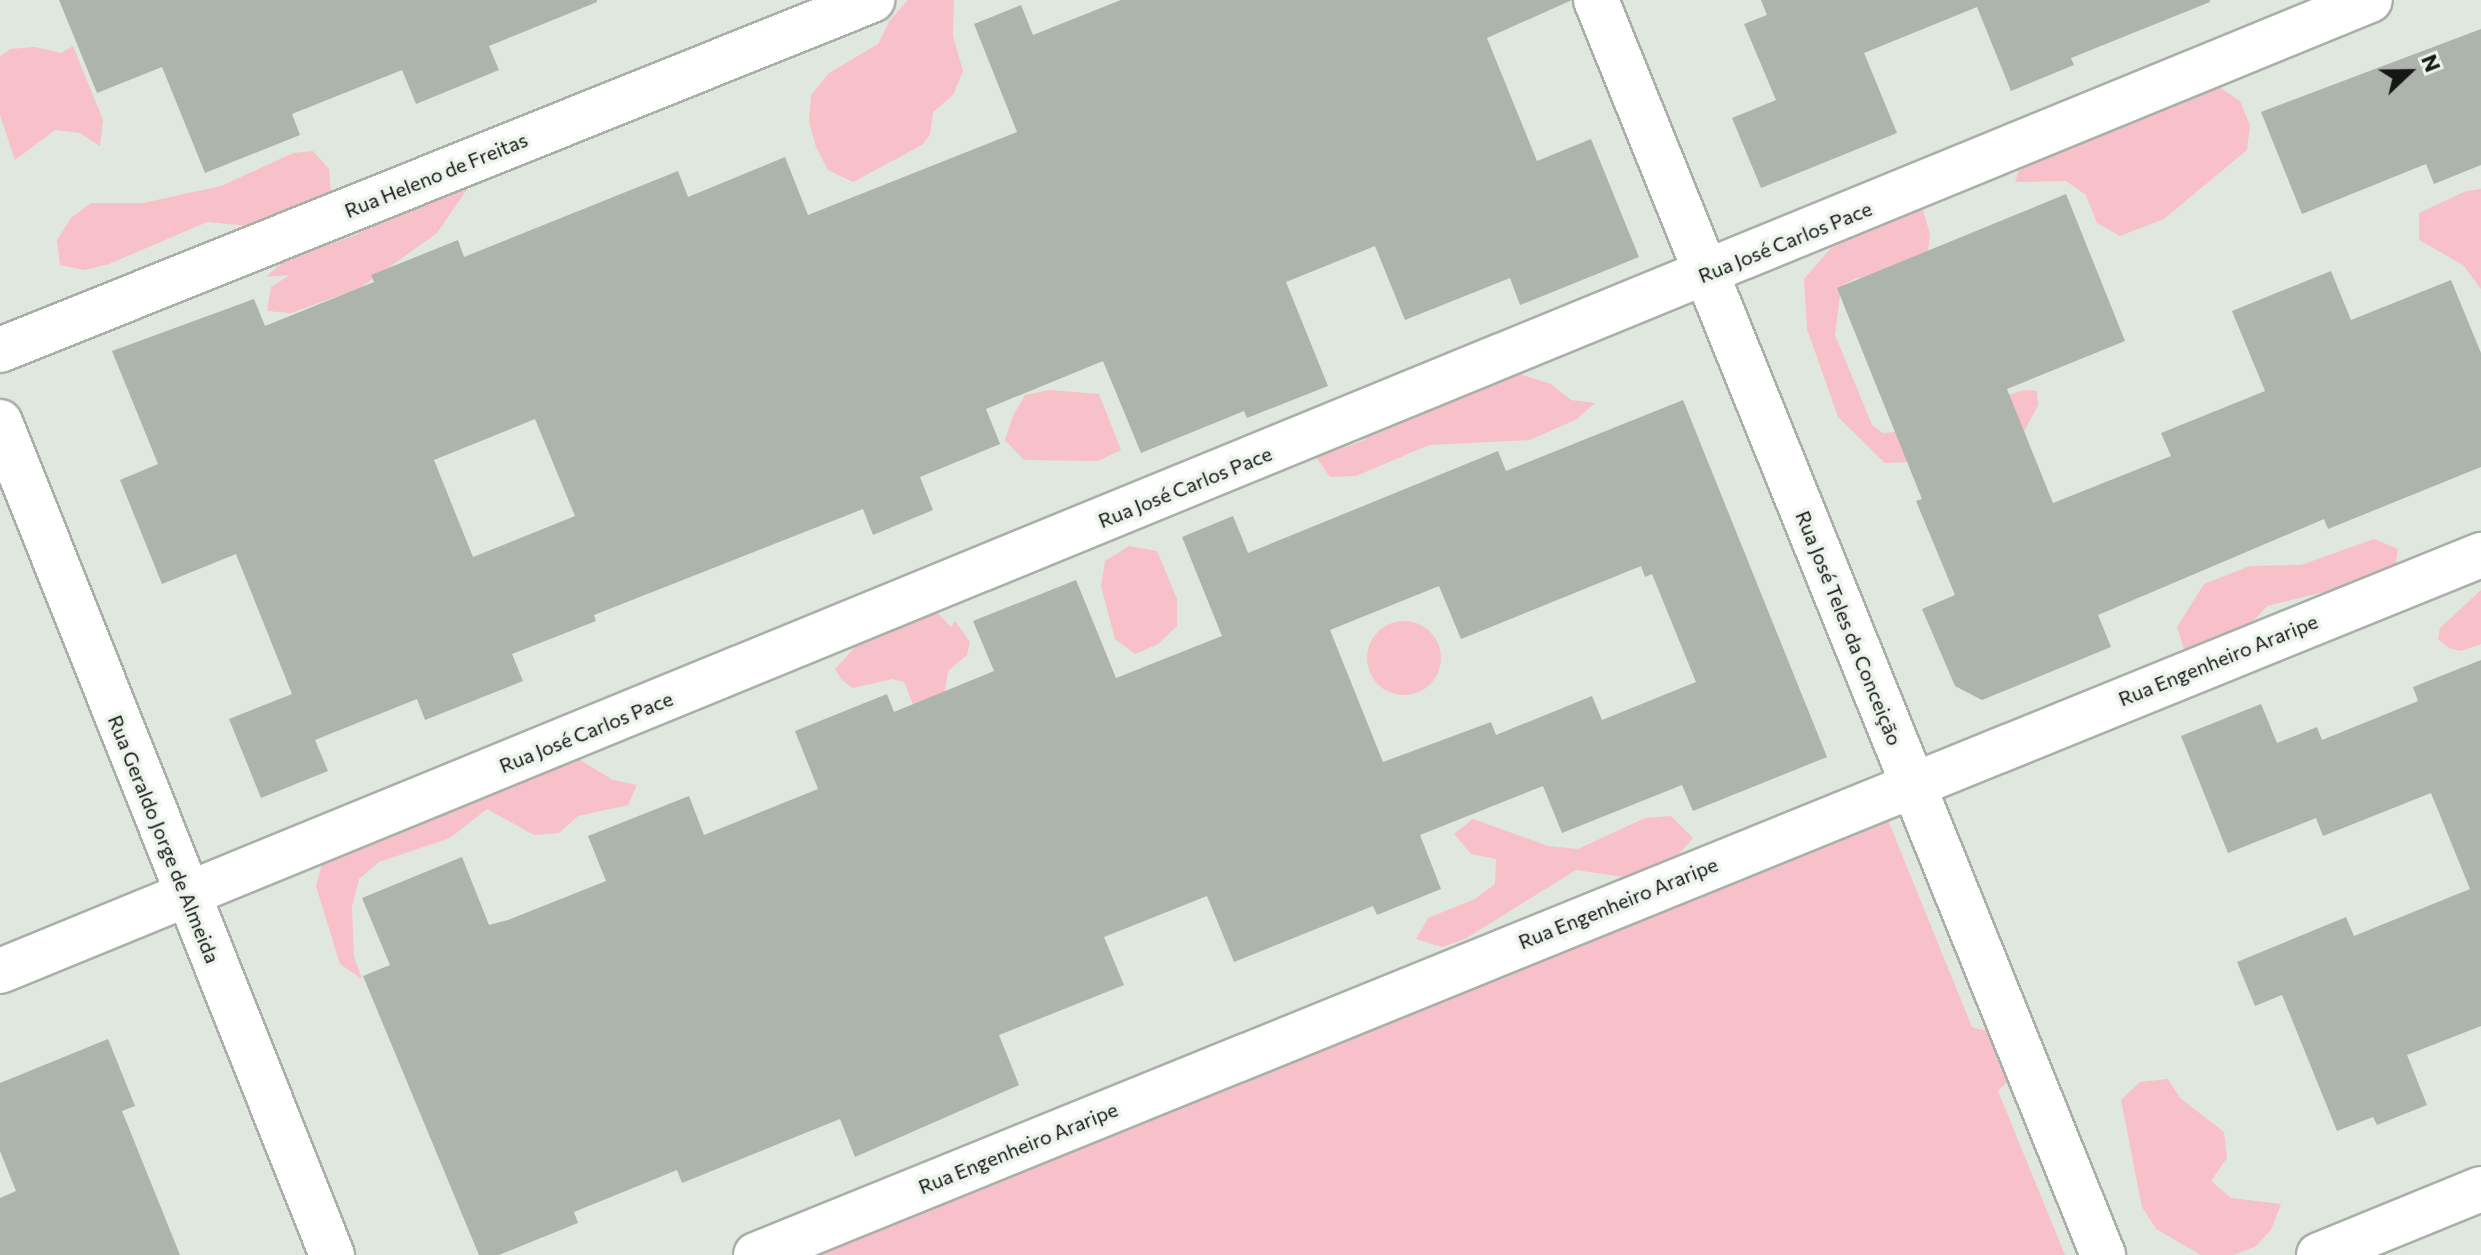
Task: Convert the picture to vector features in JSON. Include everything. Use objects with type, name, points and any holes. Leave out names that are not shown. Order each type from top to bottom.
[{"type":"street","name":"Rua Heleno de Freitas","points":[[0,350],[872,0]]},
{"type":"street","name":"Rua José Teles da Conceição","points":[[1596,0],[2103,1255]]},
{"type":"street","name":"Rua José Carlos Pace","points":[[0,971],[1708,274],[2370,0]]},
{"type":"street","name":"Rua Geraldo Jorge de Almeida","points":[[0,422],[186,896],[332,1255]]},
{"type":"street","name":"Rua Engenheiro Araripe","points":[[756,1255],[1911,783],[2481,555]]},
{"type":"street","points":[[2319,1255],[2481,1189]]},
{"type":"shaded area","points":[[908,0],[954,0],[953,36],[963,71],[953,95],[933,112],[930,135],[922,145],[853,182],[828,170],[816,147],[809,122],[811,95],[829,73],[878,44],[890,20]]},
{"type":"shaded area","points":[[73,46],[103,120],[100,146],[80,133],[55,130],[15,160],[0,115],[0,56],[11,49],[35,47],[61,53]]},
{"type":"shaded area","points":[[2209,80],[2240,101],[2250,125],[2247,150],[2164,219],[2120,236],[2097,223],[2086,195],[2066,181],[2015,182],[2023,158],[2068,132],[2119,127],[2137,106]]},
{"type":"shaded area","points":[[313,151],[329,169],[331,195],[295,230],[207,222],[109,264],[85,270],[60,265],[57,240],[71,218],[91,203],[143,203],[221,186],[293,153]]},
{"type":"shaded area","points":[[470,185],[437,233],[360,288],[291,313],[267,311],[271,287],[290,275],[266,277],[285,260],[356,235],[444,188]]},
{"type":"shaded area","points":[[2481,189],[2481,289],[2463,265],[2419,240],[2419,213],[2466,191]]},
{"type":"shaded area","points":[[1922,207],[1930,234],[1926,266],[1884,281],[1857,278],[1845,284],[1840,296],[1835,335],[1872,425],[1883,433],[1895,432],[2024,390],[2037,391],[2038,405],[2024,432],[1910,462],[1885,463],[1838,417],[1807,329],[1804,279],[1830,249],[1887,216]]},
{"type":"shaded area","points":[[1504,369],[1551,384],[1571,400],[1595,403],[1577,419],[1530,440],[1429,445],[1356,476],[1330,477],[1316,457],[1363,441],[1382,423]]},
{"type":"shaded area","points":[[1049,390],[1099,394],[1121,450],[1098,461],[1024,460],[1005,440],[1013,416],[1025,395]]},
{"type":"shaded area","points":[[2374,539],[2398,549],[2394,575],[2267,606],[2232,644],[2184,649],[2177,627],[2204,584],[2250,566],[2301,565]]},
{"type":"shaded area","points":[[1129,546],[1157,551],[1177,599],[1177,626],[1158,644],[1135,654],[1115,639],[1101,586],[1105,561]]},
{"type":"shaded area","points":[[2481,590],[2481,644],[2461,651],[2449,648],[2438,639],[2440,628]]},
{"type":"shaded area","points":[[933,608],[951,627],[955,621],[970,642],[967,655],[948,671],[944,697],[917,714],[904,682],[892,679],[853,688],[842,680],[835,669],[868,633]]},
{"type":"shaded area","points":[[1397,621],[1411,621],[1425,627],[1435,637],[1441,658],[1435,679],[1425,689],[1411,695],[1397,695],[1383,689],[1373,679],[1367,665],[1367,651],[1373,637],[1383,627]]},
{"type":"shaded area","points":[[570,754],[613,780],[637,785],[628,805],[578,816],[559,833],[534,835],[487,809],[450,838],[379,862],[359,879],[352,906],[354,957],[362,979],[340,964],[316,886],[327,845]]},
{"type":"shaded area","points":[[1883,808],[1972,1027],[1986,1031],[2004,1052],[2012,1077],[1998,1091],[2065,1255],[790,1255]]},
{"type":"shaded area","points":[[1671,816],[1693,838],[1673,861],[1624,877],[1576,870],[1465,939],[1442,947],[1416,939],[1428,918],[1475,899],[1495,884],[1496,859],[1471,854],[1454,834],[1473,819],[1548,846],[1578,849],[1645,818]]},
{"type":"shaded area","points":[[2168,1079],[2180,1098],[2224,1132],[2227,1158],[2211,1181],[2231,1198],[2281,1204],[2271,1230],[2255,1247],[2233,1255],[2201,1255],[2156,1229],[2142,1207],[2121,1100],[2140,1082]]},
{"type":"building","points":[[59,0],[597,2],[489,46],[499,70],[416,104],[402,70],[292,114],[300,135],[205,173],[162,67],[97,93]]},
{"type":"building","points":[[1121,0],[1572,0],[1487,38],[1537,161],[1591,139],[1639,257],[1520,305],[1510,278],[1405,320],[1375,246],[1286,282],[1328,386],[1247,418],[1244,411],[1141,453],[1103,361],[986,409],[1000,444],[920,477],[933,510],[873,535],[863,509],[594,615],[596,621],[512,654],[523,681],[425,720],[417,699],[315,740],[328,771],[261,798],[229,719],[292,694],[236,554],[162,584],[120,480],[158,464],[112,351],[254,299],[265,326],[374,282],[371,275],[458,240],[464,257],[678,171],[688,197],[785,157],[808,215],[1017,132],[974,24],[1021,5],[1033,35]],"holes":[[[535,419],[575,516],[473,557],[434,460]]]},
{"type":"building","points":[[1761,0],[2210,2],[2071,58],[2074,65],[2011,91],[1977,7],[1864,53],[1897,133],[1761,188],[1732,118],[1776,100],[1744,24],[1767,15]]},
{"type":"building","points":[[2481,29],[2481,165],[2434,184],[2426,164],[2302,214],[2261,112]]},
{"type":"building","points":[[2066,194],[2125,341],[2007,389],[2053,503],[2171,456],[2161,433],[2265,391],[2232,311],[2331,271],[2351,320],[2451,280],[2481,353],[2481,467],[2328,529],[2324,519],[2098,615],[2111,647],[1982,700],[1955,686],[1922,609],[1955,595],[1916,501],[1922,499],[1837,288]]},
{"type":"building","points":[[1683,400],[1827,757],[1693,811],[1682,785],[1562,833],[1543,786],[1420,835],[1441,889],[1377,915],[1373,906],[1234,962],[1207,896],[1104,937],[1124,985],[999,1035],[1019,1085],[855,1157],[840,1119],[682,1183],[677,1170],[574,1212],[578,1223],[499,1255],[479,1255],[363,976],[390,965],[362,898],[462,857],[489,925],[508,920],[606,881],[588,836],[689,796],[704,835],[818,789],[795,731],[887,694],[894,712],[994,671],[973,621],[1076,580],[1116,678],[1222,636],[1182,537],[1233,516],[1248,553],[1498,451],[1506,471]],"holes":[[[1641,566],[1645,577],[1652,574],[1696,682],[1602,720],[1592,696],[1496,735],[1491,722],[1383,762],[1330,630],[1439,586],[1461,639]]]},
{"type":"building","points":[[2481,660],[2481,1026],[2407,1055],[2427,1105],[2377,1125],[2373,1117],[2337,1131],[2282,995],[2255,1006],[2237,962],[2346,917],[2354,936],[2470,889],[2431,793],[2323,836],[2316,818],[2228,853],[2181,736],[2261,704],[2277,743],[2317,727],[2322,740],[2418,701],[2413,687]]},
{"type":"building","points":[[108,1039],[135,1106],[122,1111],[180,1255],[0,1255],[0,1198],[16,1191],[0,1151],[0,1083]]}]
